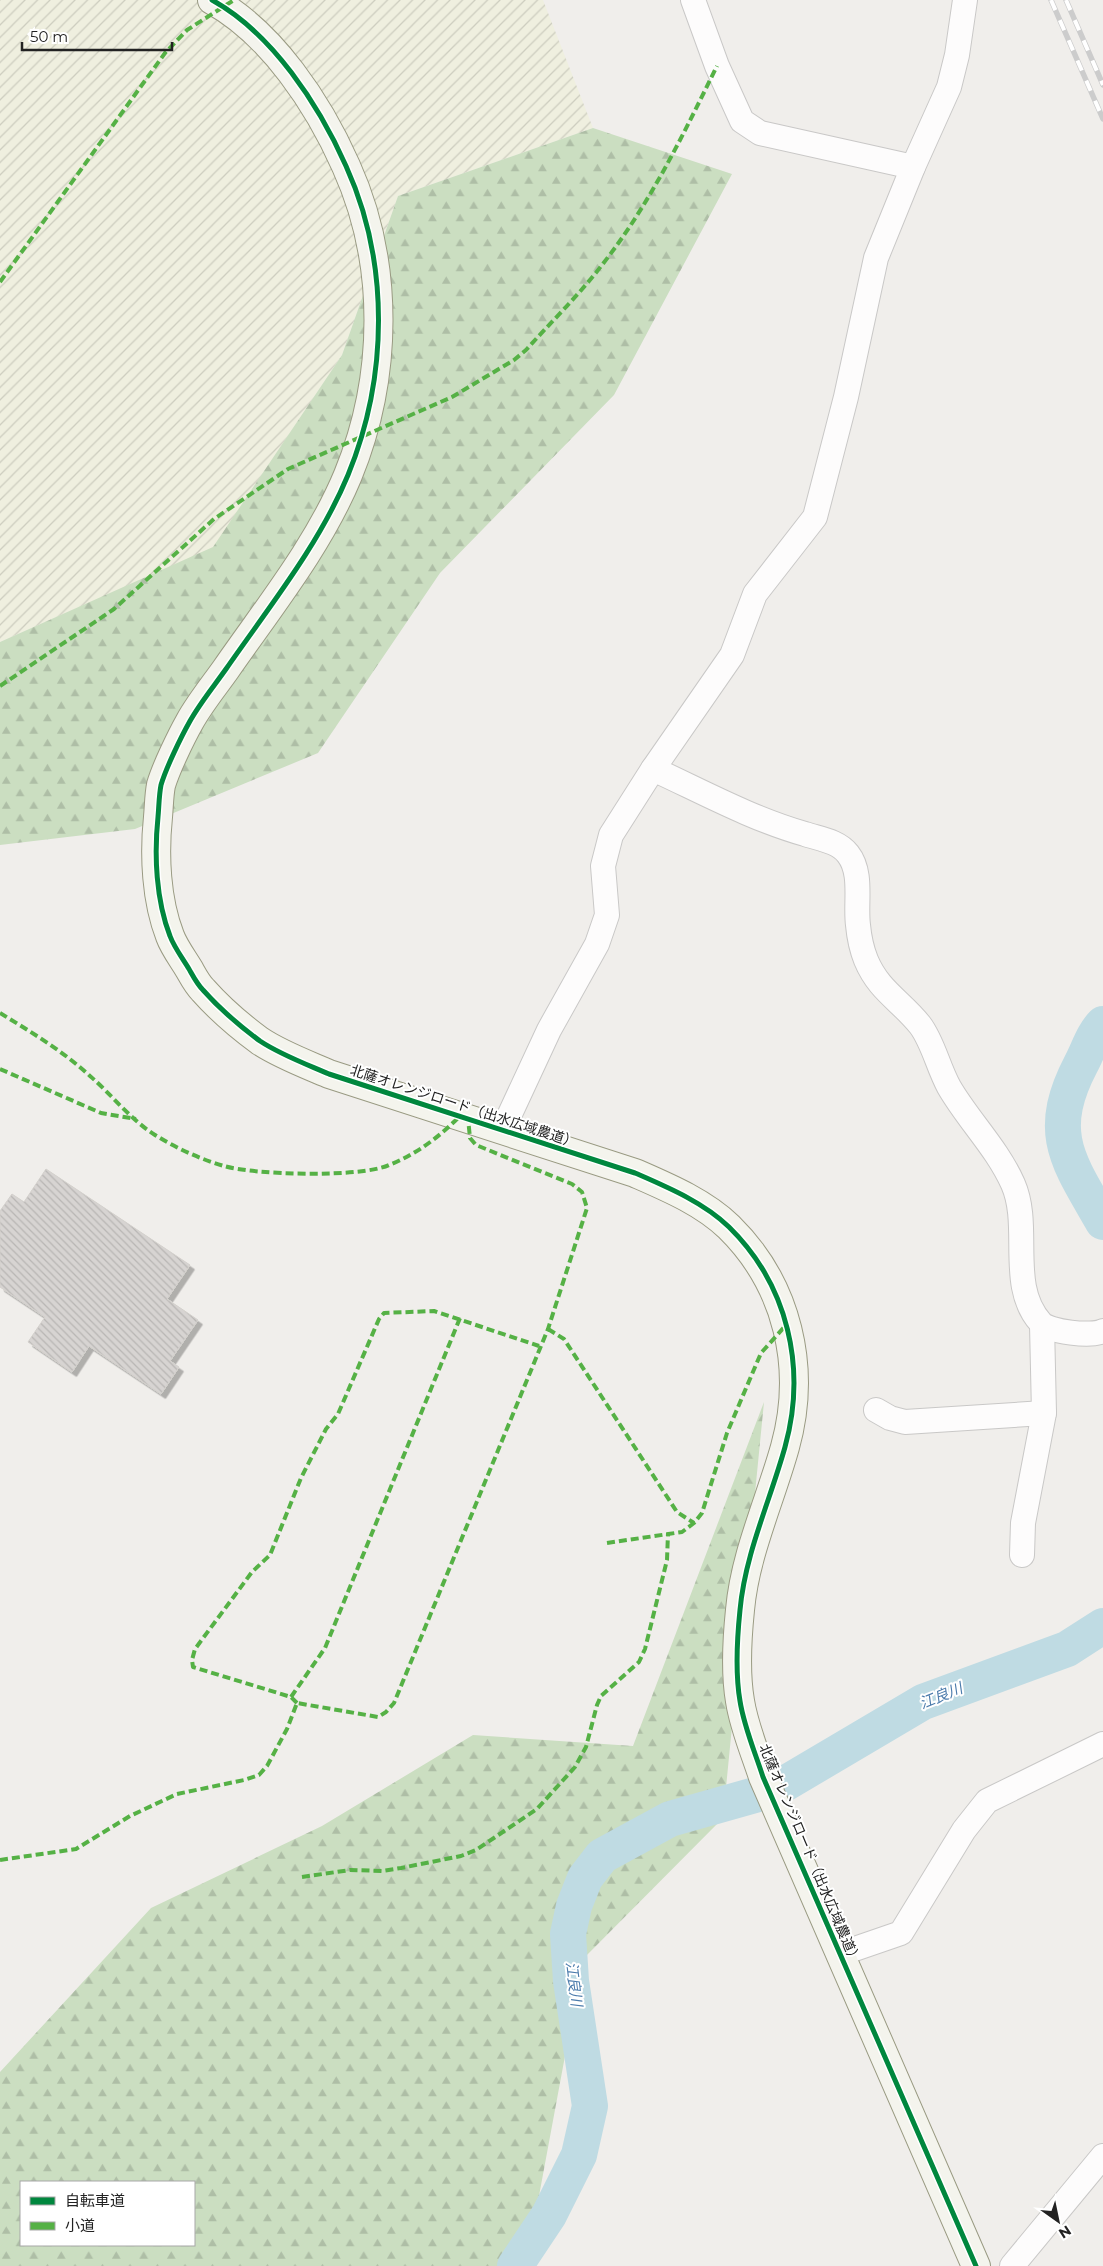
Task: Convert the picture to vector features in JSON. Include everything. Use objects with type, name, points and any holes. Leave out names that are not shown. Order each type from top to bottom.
[{"type":"street","name":"北薩オレンジロード（出水広域農道）","points":[[212,0],[252,29],[278,57],[309,97],[336,143],[353,181],[368,229],[376,268],[379,342],[372,394],[362,437],[347,478],[317,534],[289,579],[190,720],[161,785],[157,831],[158,888],[170,936],[201,989],[260,1040],[289,1057],[329,1074],[635,1173],[681,1193],[728,1226],[744,1244],[776,1293],[787,1324],[793,1357],[792,1415],[786,1445],[752,1552],[740,1609],[738,1658],[740,1700],[763,1777],[976,2266]]},
{"type":"street","points":[[693,0],[717,66],[742,121],[760,133],[913,167]]},
{"type":"street","points":[[503,1129],[549,1030],[598,944],[607,915],[603,866],[611,835],[653,769],[732,655],[755,594],[815,517],[846,398],[876,258],[913,167],[949,87],[957,55],[965,0]]},
{"type":"street","points":[[653,769],[771,824],[841,846],[849,855],[856,882],[858,925],[866,958],[876,981],[921,1026],[947,1084],[964,1112],[1002,1162],[1013,1185],[1021,1206],[1022,1270],[1025,1291],[1032,1310],[1042,1326],[1044,1413],[1023,1523],[1022,1554]]},
{"type":"street","points":[[1042,1326],[1060,1331],[1103,1332]]},
{"type":"street","points":[[876,1410],[890,1418],[905,1422],[1044,1413]]},
{"type":"street","points":[[840,1954],[901,1933],[964,1830],[987,1801],[1103,1744]]},
{"type":"street","points":[[1012,2266],[1103,2156]]},
{"type":"green space","points":[[0,0],[543,0],[593,128],[398,196],[342,355],[213,548],[0,642]]},
{"type":"green space","points":[[593,128],[732,174],[614,395],[440,573],[318,753],[135,829],[0,845],[0,642],[213,547],[342,355],[398,196]]},
{"type":"green space","points":[[764,1402],[723,1818],[583,1959],[526,2266],[0,2266],[0,2072],[151,1908],[322,1826],[473,1735],[633,1746]]},
{"type":"building","points":[[46,1169],[190,1265],[167,1299],[198,1320],[170,1361],[179,1367],[161,1394],[89,1346],[72,1372],[28,1342],[45,1317],[0,1287],[0,1211],[12,1194],[24,1202]]},
{"type":"waterway","name":"江良川","points":[[1103,1024],[1093,1038],[1070,1088],[1064,1109],[1063,1128],[1065,1146],[1071,1163],[1103,1222]]},
{"type":"waterway","name":"江良川","points":[[786,1783],[923,1702],[1067,1649],[1103,1626]]},
{"type":"waterway","name":"江良川","points":[[515,2266],[549,2215],[579,2155],[590,2106],[571,1981],[568,1934],[574,1906],[585,1878],[602,1856],[670,1819],[755,1795]]},
{"type":"railway","points":[[1051,0],[1103,119]]},
{"type":"railway","points":[[1066,0],[1103,85]]},
{"type":"marked path","points":[[0,282],[165,53],[187,30],[234,0]]},
{"type":"marked path","points":[[0,686],[114,609],[214,519],[288,469],[452,397],[514,360],[526,350],[593,276],[619,242],[665,168],[717,66]]},
{"type":"marked path","points":[[0,1013],[69,1058],[146,1129],[188,1153],[224,1166],[258,1171],[307,1174],[356,1172],[375,1169],[399,1161],[418,1150],[436,1138],[460,1116]]},
{"type":"marked path","points":[[0,1069],[101,1113],[136,1119]]},
{"type":"marked path","points":[[0,1860],[76,1849],[130,1816],[177,1794],[259,1775],[267,1766],[287,1729],[297,1703],[378,1717],[386,1712],[394,1703],[548,1329],[587,1208],[582,1192],[572,1184],[476,1145],[470,1138],[468,1118]]},
{"type":"marked path","points":[[297,1703],[291,1697],[193,1667],[192,1660],[195,1649],[252,1572],[270,1555],[301,1478],[326,1429],[338,1414],[379,1319],[384,1313],[434,1311],[539,1346]]},
{"type":"marked path","points":[[291,1697],[325,1648],[460,1318]]},
{"type":"marked path","points":[[607,1543],[682,1532],[694,1523],[702,1513],[727,1433],[761,1353],[787,1324]]},
{"type":"marked path","points":[[548,1329],[564,1339],[677,1512],[694,1523]]},
{"type":"marked path","points":[[302,1877],[350,1870],[382,1871],[461,1856],[476,1850],[537,1809],[575,1767],[586,1747],[601,1696],[639,1662],[645,1649],[667,1560],[668,1533]]},
{"type":"cycle path","points":[[212,0],[234,14],[254,31],[291,72],[308,95],[346,166],[360,203],[371,241],[377,281],[377,360],[371,399],[361,438],[348,475],[336,501],[308,551],[194,714],[163,778],[159,797],[156,862],[159,893],[165,922],[174,944],[201,988],[230,1017],[268,1046],[329,1074],[635,1173],[660,1184],[684,1196],[719,1218],[749,1250],[766,1275],[778,1301],[787,1329],[793,1358],[794,1387],[785,1447],[752,1548],[743,1589],[737,1655],[737,1679],[742,1711],[763,1777],[976,2266]]}]
